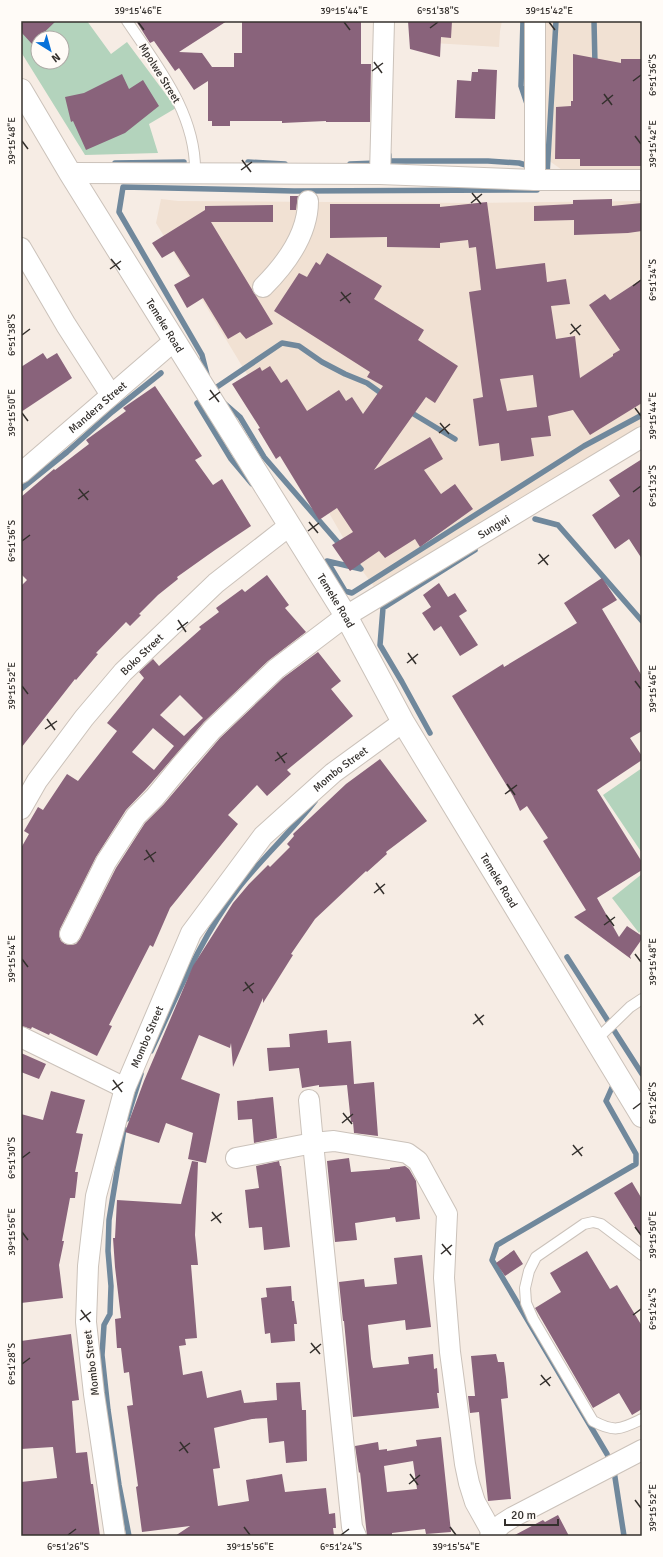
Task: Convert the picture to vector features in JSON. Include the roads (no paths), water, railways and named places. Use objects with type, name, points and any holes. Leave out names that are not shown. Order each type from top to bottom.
[{"type":"street","points":[[380,174],[384,21]]},
{"type":"street","points":[[535,21],[536,180]]},
{"type":"street","name":"Temeke Road","points":[[21,90],[174,341],[346,616],[403,722],[642,1116]]},
{"type":"street","points":[[70,172],[380,174],[536,180],[642,180]]},
{"type":"street","points":[[263,287],[281,269],[294,251],[308,211],[308,201]]},
{"type":"street","points":[[21,248],[66,325],[111,395]]},
{"type":"street","name":"Mandera Street","points":[[21,473],[174,341]]},
{"type":"street","name":"Sungwi","points":[[70,934],[106,862],[136,816],[155,797],[212,730],[276,669],[346,616],[642,437]]},
{"type":"street","name":"Boko Street","points":[[21,808],[37,781],[84,718],[123,672],[216,583],[289,526]]},
{"type":"street","name":"Mombo Street","points":[[115,1536],[94,1394],[86,1322],[88,1266],[96,1196],[125,1088],[191,933],[263,836],[333,773],[403,722]]},
{"type":"street","points":[[21,1037],[125,1088]]},
{"type":"street","points":[[309,1100],[312,1143],[352,1527],[356,1536]]},
{"type":"street","points":[[236,1158],[312,1143],[334,1141],[407,1153],[418,1161],[447,1214],[444,1278],[451,1359],[464,1456],[469,1484],[475,1502],[492,1535],[502,1524],[513,1517],[642,1450]]},
{"type":"lane","name":"Mpolwe Street","points":[[127,21],[179,102],[189,130],[195,160],[195,174]]},
{"type":"lane","points":[[596,1040],[630,1007],[642,999]]},
{"type":"lane","points":[[642,1255],[601,1224],[593,1222],[584,1224],[536,1257],[529,1271],[525,1288],[526,1303],[533,1318],[593,1421],[602,1426],[622,1429],[642,1419]]},
{"type":"waterway","points":[[523,21],[521,86],[527,104]]},
{"type":"waterway","points":[[548,175],[556,21]]},
{"type":"waterway","points":[[594,21],[595,65]]},
{"type":"waterway","points":[[389,155],[389,161],[488,161],[519,163],[529,166],[529,164]]},
{"type":"waterway","points":[[115,163],[184,162]]},
{"type":"waterway","points":[[248,162],[285,164]]},
{"type":"waterway","points":[[350,164],[377,163]]},
{"type":"waterway","points":[[207,375],[202,355],[119,212],[123,187],[294,191],[537,190]]},
{"type":"waterway","points":[[211,391],[282,343],[299,346],[322,362],[367,383],[385,396]]},
{"type":"waterway","points":[[21,489],[67,452],[112,412],[161,373]]},
{"type":"waterway","points":[[197,403],[231,459],[252,484]]},
{"type":"waterway","points":[[224,403],[240,417],[264,457],[342,547]]},
{"type":"waterway","points":[[407,410],[455,439]]},
{"type":"waterway","points":[[353,560],[361,569],[327,561],[345,591],[352,593],[584,446],[642,415]]},
{"type":"waterway","points":[[535,519],[558,525],[642,621]]},
{"type":"waterway","points":[[430,733],[380,645],[383,608],[475,550]]},
{"type":"waterway","points":[[151,1051],[200,948],[224,909],[256,867],[315,801]]},
{"type":"waterway","points":[[567,957],[642,1074]]},
{"type":"waterway","points":[[127,1119],[141,1074]]},
{"type":"waterway","points":[[614,1083],[606,1101],[636,1154],[636,1164],[497,1245],[492,1260],[607,1454],[614,1471],[624,1536]]},
{"type":"waterway","points":[[124,1129],[109,1220],[108,1251],[111,1286],[110,1314],[104,1325],[102,1355],[119,1485],[129,1536]]}]
